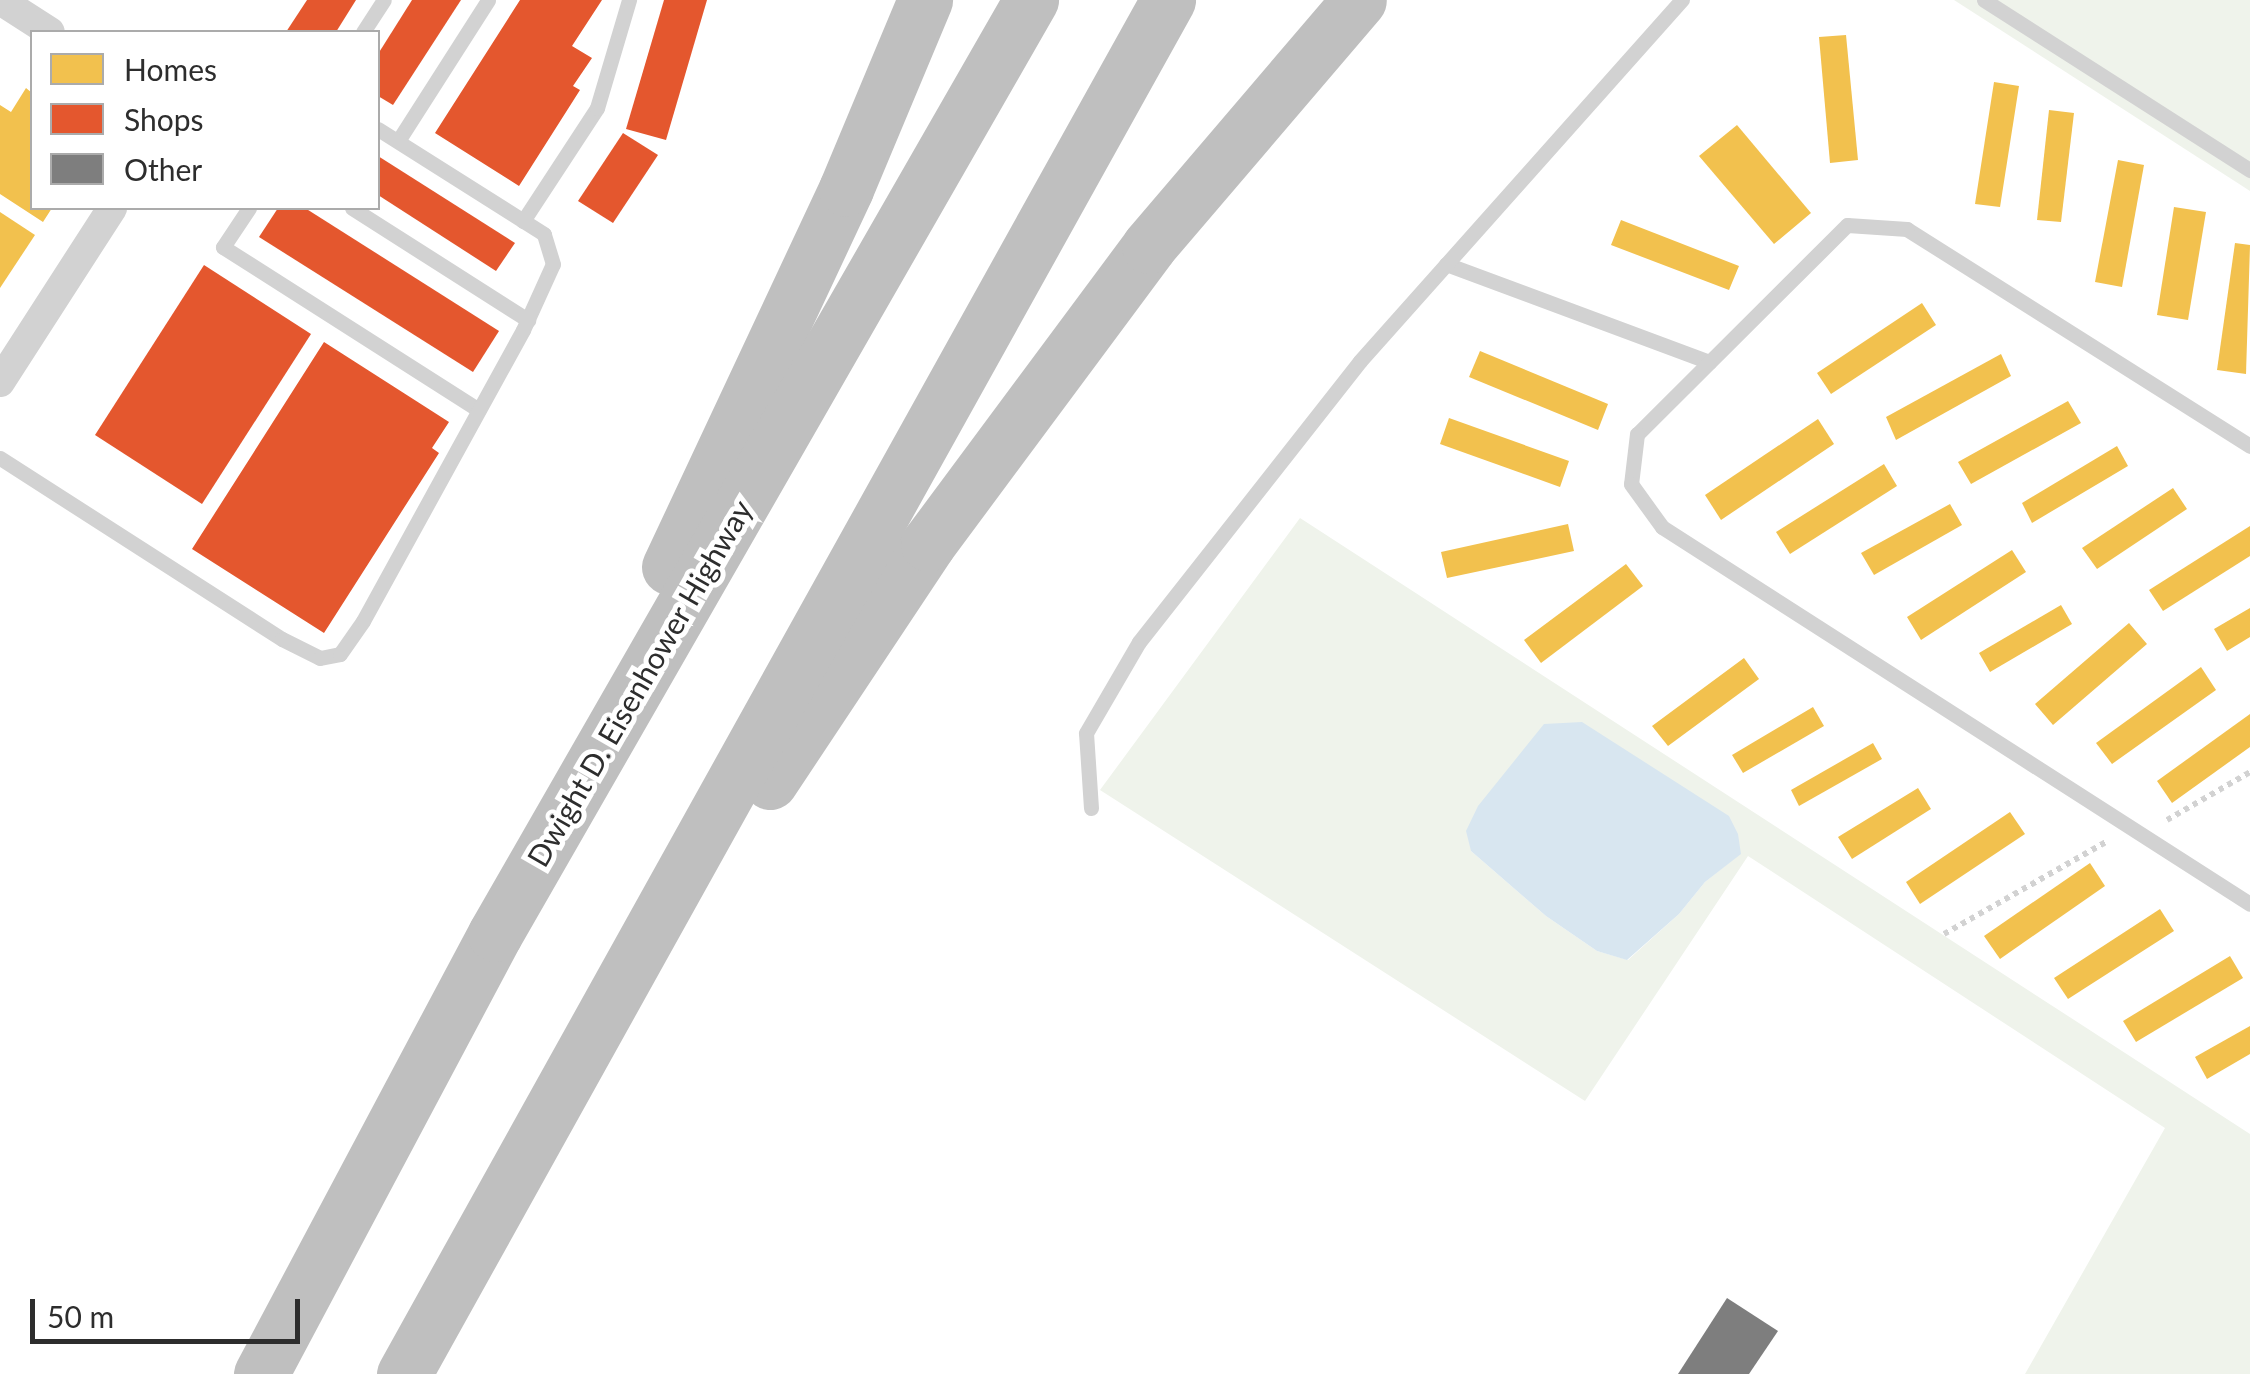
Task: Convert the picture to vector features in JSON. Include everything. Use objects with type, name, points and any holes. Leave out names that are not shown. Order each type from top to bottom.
[{"type":"highway","points":[[495,934],[846,190],[925,0]]},
{"type":"highway","name":"Dwight D. Eisenhower Highway","points":[[261,1374],[495,934],[1031,0]]},
{"type":"highway","points":[[404,1374],[1168,0]]},
{"type":"highway","points":[[563,1093],[928,544],[1149,246],[1359,0]]},
{"type":"street","points":[[0,0],[47,30]]},
{"type":"street","points":[[0,382],[111,210]]},
{"type":"lane","points":[[364,30],[384,0]]},
{"type":"lane","points":[[398,141],[488,0]]},
{"type":"lane","points":[[523,221],[597,108],[629,0]]},
{"type":"lane","points":[[1091,808],[1086,733],[1139,642],[1360,361],[1682,0]]},
{"type":"lane","points":[[1984,0],[2250,170]]},
{"type":"lane","points":[[0,458],[282,639],[320,658],[340,654],[363,621],[479,410],[528,320],[553,264],[544,234],[380,129]]},
{"type":"lane","points":[[248,210],[223,247],[479,410]]},
{"type":"lane","points":[[355,210],[528,320]]},
{"type":"lane","points":[[2250,446],[1907,229],[1847,225],[1637,434],[1630,484],[1662,527],[2250,904]]},
{"type":"lane","points":[[1446,264],[1709,362]]},
{"type":"path","points":[[1944,934],[2102,843],[2172,818],[2250,772]]},
{"type":"shaded area","points":[[1954,0],[2250,0],[2250,191]]},
{"type":"shaded area","points":[[1300,518],[2250,1134],[2250,1374],[2025,1374],[2165,1128],[1748,856],[1585,1101],[1100,790]],"holes":[[[1471,851],[1740,854],[1705,882],[1679,914],[1628,960],[1597,951],[1546,916]]]},
{"type":"shaded area","points":[[1582,722],[1729,816],[1738,834],[1741,854],[1705,882],[1679,914],[1627,960],[1597,951],[1546,916],[1471,851],[1466,831],[1478,806],[1544,724]]},
{"type":"building: Homes","points":[[1846,35],[1858,160],[1830,163],[1819,37]]},
{"type":"building: Homes","points":[[1994,82],[2019,86],[2000,207],[1975,204]]},
{"type":"building: Homes","points":[[26,88],[30,91],[30,210],[51,210],[43,222],[0,194],[0,105],[11,112]]},
{"type":"building: Homes","points":[[2049,110],[2074,113],[2061,222],[2037,220]]},
{"type":"building: Homes","points":[[1737,125],[1811,213],[1774,244],[1699,156]]},
{"type":"building: Homes","points":[[2118,160],[2144,165],[2122,287],[2095,282]]},
{"type":"building: Homes","points":[[2174,207],[2206,212],[2188,320],[2157,315]]},
{"type":"building: Homes","points":[[0,212],[35,235],[0,288]]},
{"type":"building: Homes","points":[[1621,220],[1739,266],[1729,290],[1611,245]]},
{"type":"building: Homes","points":[[2235,243],[2250,245],[2246,374],[2217,370]]},
{"type":"building: Homes","points":[[1922,303],[1936,325],[1831,394],[1817,373]]},
{"type":"building: Homes","points":[[1480,351],[1608,404],[1598,430],[1469,377]]},
{"type":"building: Homes","points":[[2001,354],[2011,376],[1896,440],[1886,417]]},
{"type":"building: Homes","points":[[2068,401],[2081,423],[1971,484],[1958,462]]},
{"type":"building: Homes","points":[[1449,418],[1569,461],[1560,487],[1440,444]]},
{"type":"building: Homes","points":[[1818,419],[1834,444],[1721,520],[1705,495]]},
{"type":"building: Homes","points":[[2117,446],[2128,466],[2032,523],[2022,503]]},
{"type":"building: Homes","points":[[1884,464],[1897,486],[1790,554],[1776,532]]},
{"type":"building: Homes","points":[[2173,488],[2187,509],[2097,569],[2082,548]]},
{"type":"building: Homes","points":[[1950,504],[1962,525],[1874,575],[1861,553]]},
{"type":"building: Homes","points":[[1568,524],[1574,551],[1447,578],[1441,552]]},
{"type":"building: Homes","points":[[2250,526],[2250,556],[2163,611],[2149,590]]},
{"type":"building: Homes","points":[[2012,550],[2026,572],[1921,640],[1907,617]]},
{"type":"building: Homes","points":[[1626,564],[1643,586],[1541,663],[1524,640]]},
{"type":"building: Homes","points":[[2061,605],[2072,624],[1990,672],[1979,653]]},
{"type":"building: Homes","points":[[2250,608],[2250,637],[2227,651],[2214,629]]},
{"type":"building: Homes","points":[[2129,623],[2147,644],[2053,725],[2035,704]]},
{"type":"building: Homes","points":[[1744,658],[1759,679],[1668,746],[1652,726]]},
{"type":"building: Homes","points":[[2201,667],[2216,690],[2112,764],[2096,743]]},
{"type":"building: Homes","points":[[1813,707],[1824,726],[1743,773],[1732,755]]},
{"type":"building: Homes","points":[[2250,714],[2250,747],[2172,803],[2157,781]]},
{"type":"building: Homes","points":[[1873,743],[1882,759],[1799,806],[1791,790]]},
{"type":"building: Homes","points":[[1918,788],[1931,809],[1852,859],[1838,837]]},
{"type":"building: Homes","points":[[2010,812],[2025,834],[1920,904],[1906,882]]},
{"type":"building: Homes","points":[[2090,863],[2105,886],[2000,959],[1984,936]]},
{"type":"building: Homes","points":[[2160,909],[2174,931],[2068,999],[2054,978]]},
{"type":"building: Homes","points":[[2230,956],[2243,978],[2136,1042],[2123,1021]]},
{"type":"building: Homes","points":[[2250,1026],[2250,1054],[2207,1079],[2195,1057]]},
{"type":"building: Shops","points":[[307,0],[356,0],[337,30],[287,30]]},
{"type":"building: Shops","points":[[412,0],[461,0],[393,105],[380,97],[380,51]]},
{"type":"building: Shops","points":[[520,0],[602,0],[572,46],[592,58],[573,86],[580,90],[519,186],[435,133]]},
{"type":"building: Shops","points":[[664,0],[707,0],[666,140],[626,129]]},
{"type":"building: Shops","points":[[623,133],[658,155],[613,223],[578,201]]},
{"type":"building: Shops","points":[[380,157],[515,243],[496,271],[380,196]]},
{"type":"building: Shops","points":[[277,210],[308,210],[499,331],[473,372],[259,237]]},
{"type":"building: Shops","points":[[204,265],[311,334],[202,504],[95,435]]},
{"type":"building: Shops","points":[[324,342],[449,422],[432,448],[439,453],[324,633],[192,549]]},
{"type":"building: Other","points":[[1727,1298],[1778,1331],[1749,1374],[1678,1374]]}]
